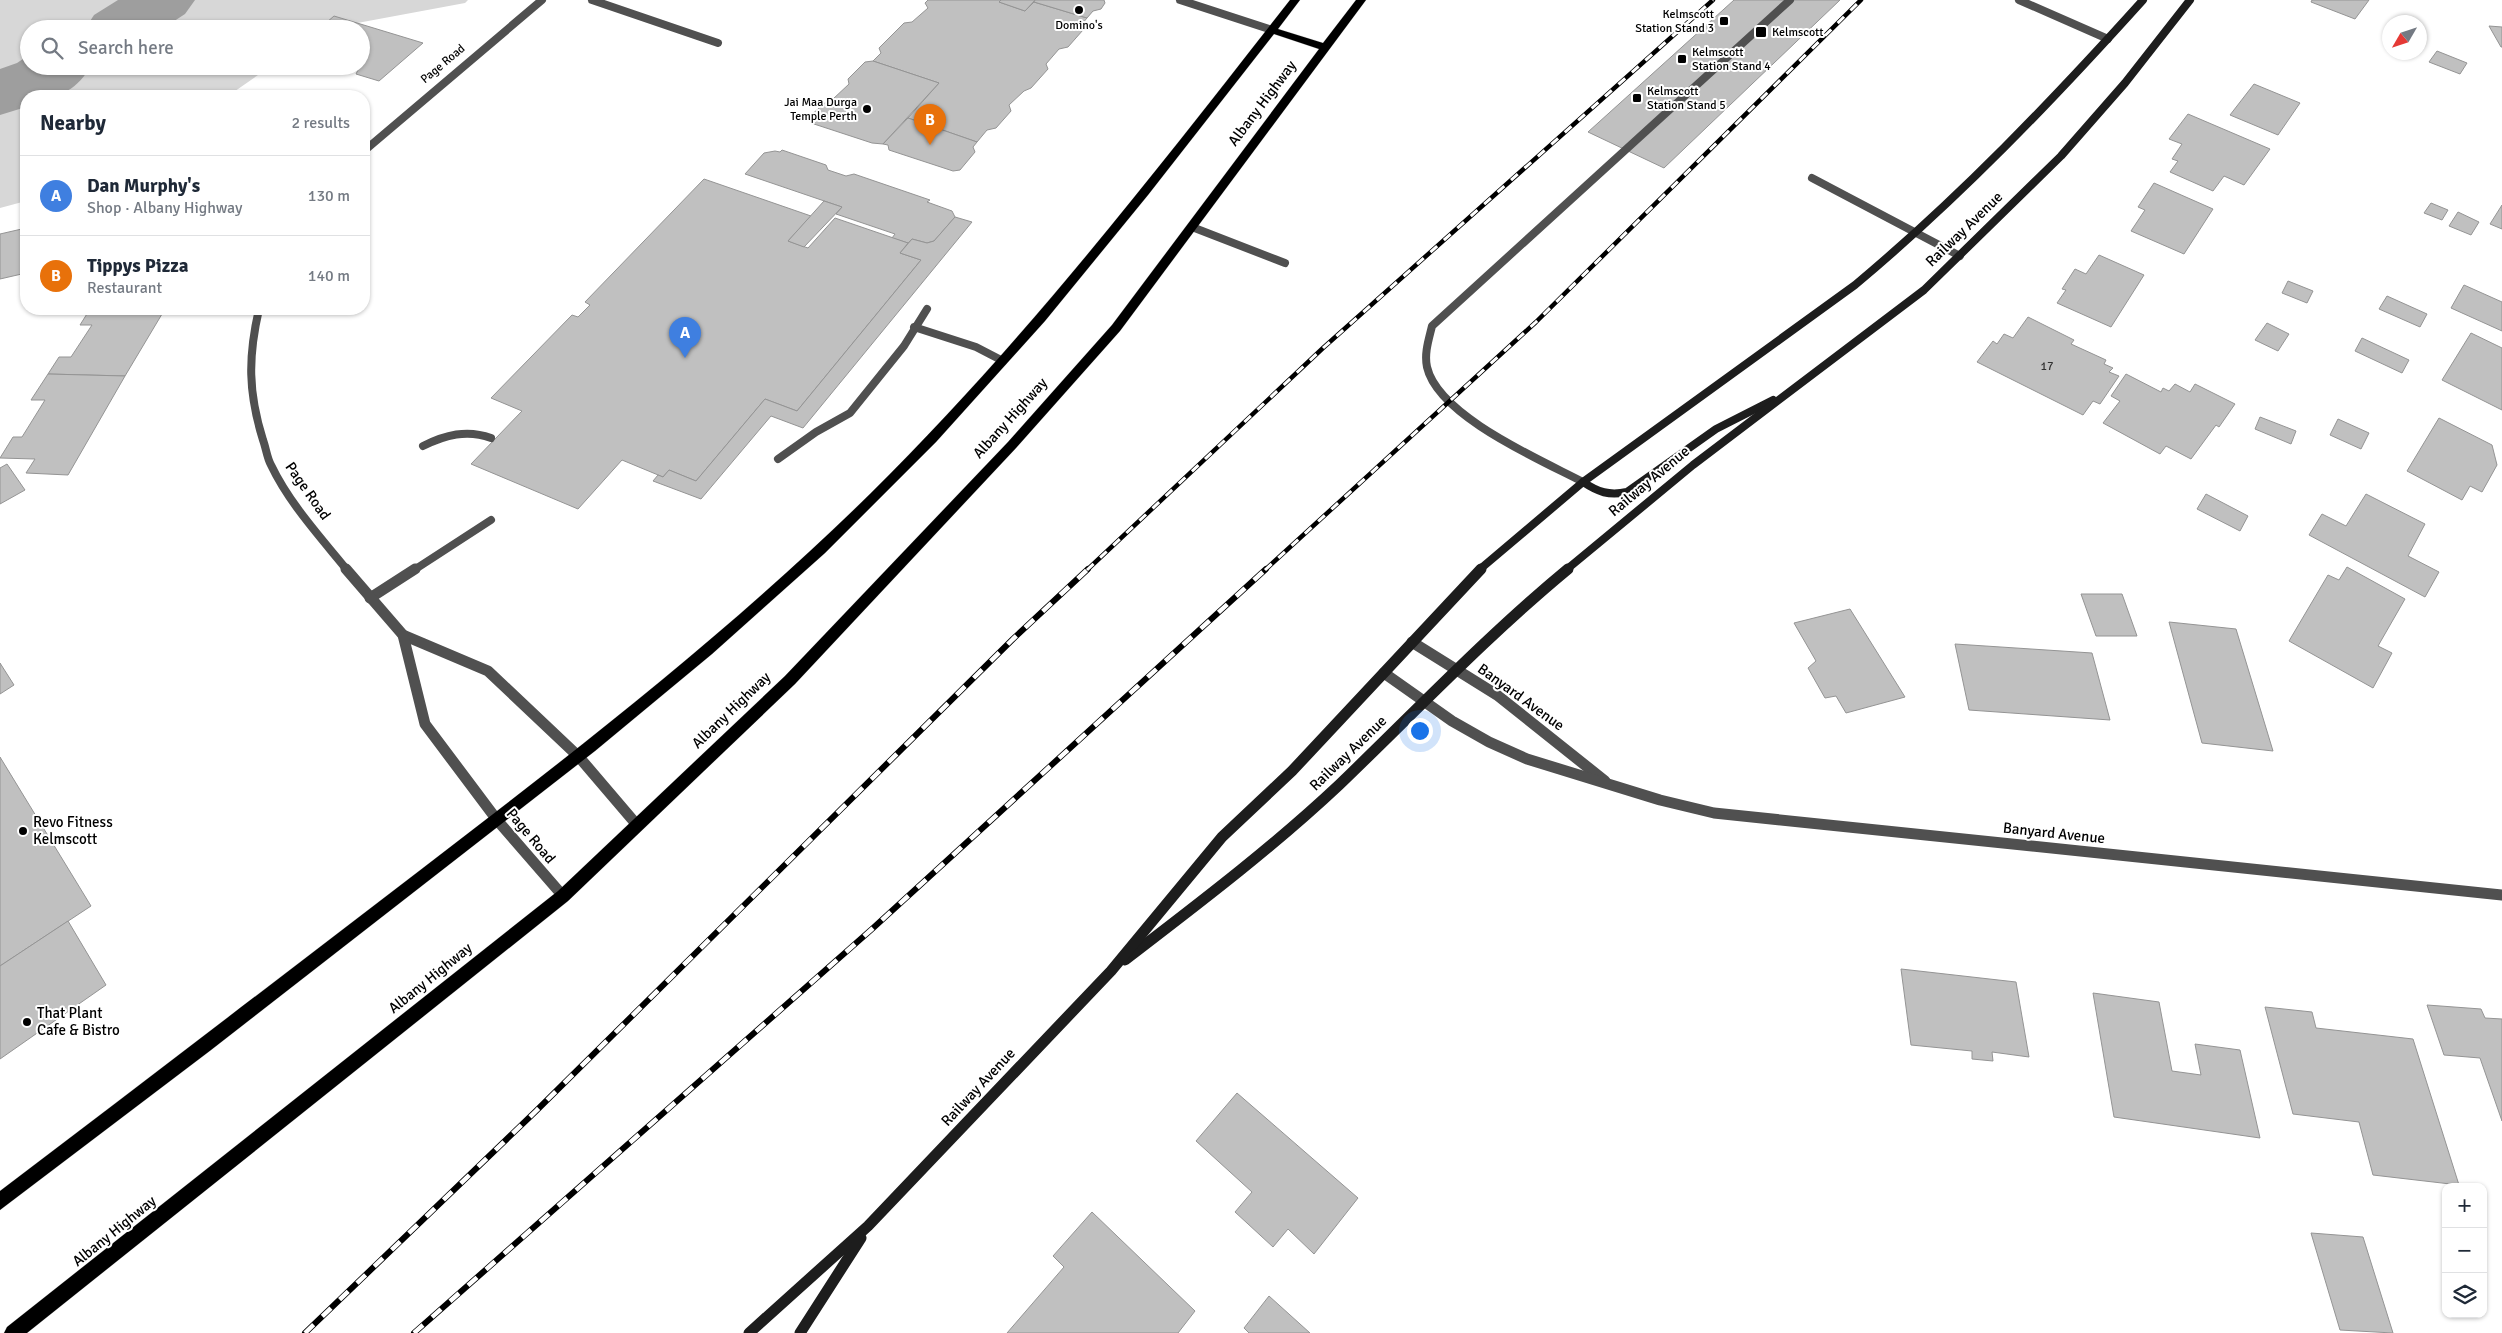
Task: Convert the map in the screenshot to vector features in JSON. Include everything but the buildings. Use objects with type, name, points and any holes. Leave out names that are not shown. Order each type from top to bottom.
[{"type":"highway","points":[[0,1202],[579,757],[751,614],[877,496],[1003,362],[1063,293],[1174,156],[1295,0]]},
{"type":"highway","name":"Albany Highway","points":[[13,1333],[563,896],[790,680],[1012,445],[1116,328],[1328,48],[1362,0]]},
{"type":"highway","points":[[1272,30],[1328,48]]},
{"type":"main road","name":"Railway Avenue","points":[[749,1333],[868,1226],[1110,971],[1222,837],[1292,771],[1384,673],[1471,576],[1582,482],[1855,285],[1888,258],[1999,155],[2143,0]]},
{"type":"main road","name":"Railway Avenue","points":[[1110,971],[1242,870],[1338,786],[1517,611],[1693,465],[1898,312],[1960,256],[2061,156],[2125,83],[2190,0]]},
{"type":"main road","points":[[1582,482],[1600,493],[1614,496],[1627,492],[1706,436],[1756,406],[1785,395]]},
{"type":"main road","name":"Railway Avenue","points":[[800,1333],[868,1226]]},
{"type":"street","name":"Page Road","points":[[370,146],[542,0]]},
{"type":"street","points":[[592,0],[718,43]]},
{"type":"street","points":[[1180,0],[1272,30]]},
{"type":"street","points":[[1582,482],[1472,422],[1447,403],[1435,388],[1428,372],[1425,355],[1432,326],[1790,0]]},
{"type":"street","points":[[2019,0],[2108,39]]},
{"type":"street","points":[[1812,178],[1960,256]]},
{"type":"street","points":[[1192,227],[1286,263]]},
{"type":"street","points":[[778,459],[816,432],[850,413],[904,346],[914,327],[927,309]]},
{"type":"street","name":"Page Road","points":[[258,315],[251,343],[251,392],[262,441],[271,465],[306,518],[370,598],[403,635],[488,671],[579,757],[637,825]]},
{"type":"street","points":[[914,327],[976,346],[1003,362]]},
{"type":"street","points":[[423,446],[439,438],[472,432],[492,438]]},
{"type":"street","points":[[370,598],[491,520]]},
{"type":"street","name":"Page Road","points":[[403,635],[425,724],[497,820],[563,896]]},
{"type":"street","name":"Banyard Avenue","points":[[1412,642],[1458,669],[1534,722],[1607,783]]},
{"type":"street","name":"Banyard Avenue","points":[[1384,673],[1455,725],[1520,756],[1567,773],[1607,783],[1653,799],[1714,813],[2502,895]]},
{"type":"shaded area","points":[[0,0],[468,0],[465,3],[370,21],[20,20],[20,75],[258,75],[237,90],[20,90],[20,203],[0,208]]},
{"type":"waterway","points":[[131,20],[163,0]]},
{"type":"waterway","points":[[0,93],[44,75]]},
{"type":"railway","points":[[1087,570],[1323,348],[1713,0]]},
{"type":"railway","points":[[1265,570],[1536,322],[1861,0]]},
{"type":"railway","points":[[305,1333],[536,1111],[1013,639],[1088,569]]},
{"type":"railway","points":[[414,1333],[872,929],[1266,569]]},
{"type":"place","name":"Domino's","points":[[1079,10]]},
{"type":"place","name":"Kelmscott Station Stand 3","points":[[1724,21]]},
{"type":"place","name":"Kelmscott","points":[[1761,32]]},
{"type":"place","name":"Kelmscott Station Stand 4","points":[[1682,59]]},
{"type":"place","name":"Kelmscott Station Stand 5","points":[[1637,98]]},
{"type":"place","name":"Jai Maa Durga Temple Perth","points":[[867,109]]},
{"type":"place","name":"Tippys Pizza","points":[[930,145]]},
{"type":"place","name":"Dan Murphy's","points":[[685,358]]},
{"type":"place","name":"Revo Fitness Kelmscott","points":[[23,831]]},
{"type":"place","name":"That Plant Cafe & Bistro","points":[[27,1022]]}]
